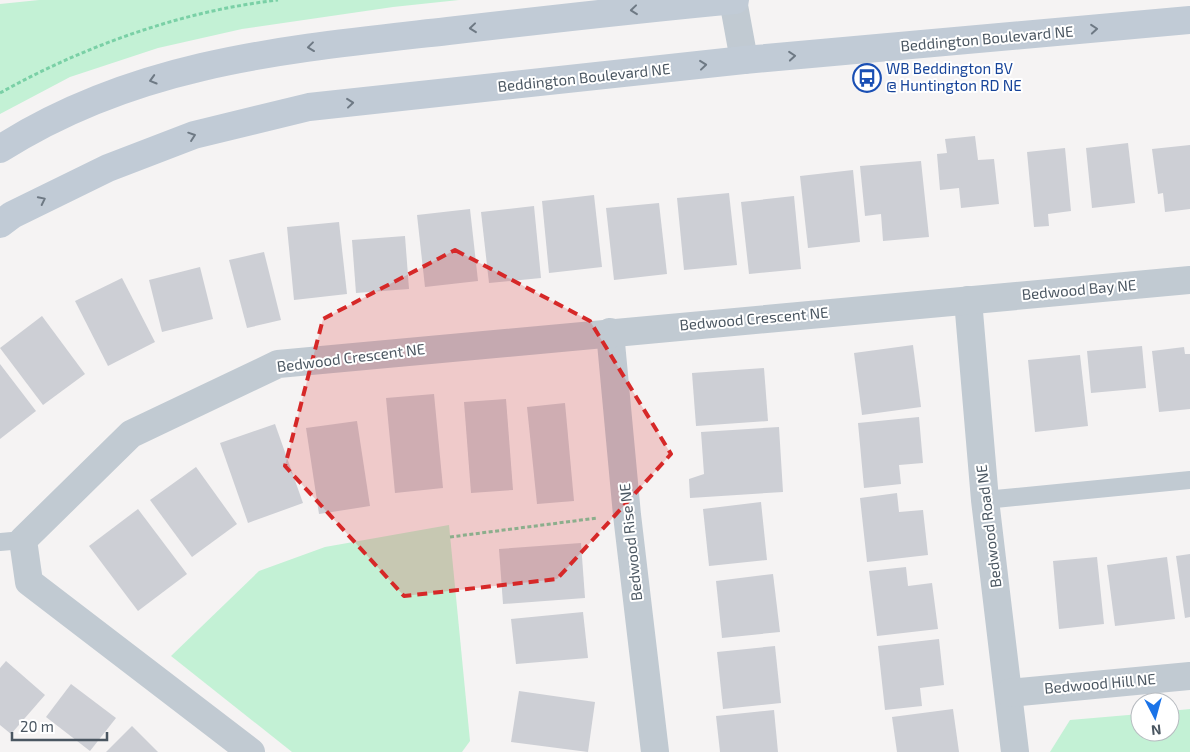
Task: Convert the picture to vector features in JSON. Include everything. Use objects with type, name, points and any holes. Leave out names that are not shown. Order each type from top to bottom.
[{"type":"main road","points":[[0,149],[60,115],[135,85],[217,62],[303,48],[733,0]]},
{"type":"main road","name":"Beddington Boulevard NE","points":[[0,224],[12,214],[108,168],[194,135],[309,107],[744,60],[1190,20]]},
{"type":"street","points":[[733,0],[744,60]]},
{"type":"street","name":"Bedwood Bay NE","points":[[968,300],[1190,280]]},
{"type":"street","name":"Bedwood Crescent NE","points":[[251,752],[30,582],[12,541],[131,434],[278,364],[968,300]]},
{"type":"street","name":"Bedwood Road NE","points":[[968,300],[985,500],[1015,752]]},
{"type":"street","name":"Bedwood Rise NE","points":[[610,332],[627,515],[655,752]]},
{"type":"street","name":"Bedwood Hill NE","points":[[1009,692],[1190,676]]},
{"type":"lane","points":[[985,500],[1190,480]]},
{"type":"path","points":[[0,94],[80,54],[182,18],[278,0]]},
{"type":"path","points":[[450,537],[627,515]]},
{"type":"highlighted area","points":[[455,250],[590,321],[671,454],[557,579],[404,596],[285,466],[323,319]]},
{"type":"green space","points":[[39,0],[459,0],[393,7],[242,29],[158,48],[70,77],[0,114],[0,4]]},
{"type":"green space","points":[[449,525],[470,741],[462,752],[292,752],[171,656],[259,571],[325,547]]},
{"type":"green space","points":[[1190,709],[1190,752],[1050,752],[1070,720],[1130,715],[1130,742],[1180,742],[1180,710]]},
{"type":"building","points":[[975,136],[978,160],[994,159],[999,204],[961,208],[959,188],[940,190],[937,154],[947,153],[945,139]]},
{"type":"building","points":[[1128,143],[1135,203],[1092,208],[1086,148]]},
{"type":"building","points":[[1190,145],[1190,209],[1165,212],[1163,193],[1158,194],[1152,149]]},
{"type":"building","points":[[1065,148],[1071,211],[1048,214],[1049,226],[1034,227],[1027,152]]},
{"type":"building","points":[[921,161],[929,237],[883,241],[881,214],[865,216],[860,166]]},
{"type":"building","points":[[853,170],[860,242],[808,248],[800,176]]},
{"type":"building","points":[[729,193],[737,265],[684,270],[677,198]]},
{"type":"building","points":[[594,195],[602,267],[549,273],[542,201]]},
{"type":"building","points":[[794,196],[801,269],[749,274],[741,202]]},
{"type":"building","points":[[659,203],[667,274],[614,280],[606,208]]},
{"type":"building","points":[[534,206],[541,278],[489,283],[481,212]]},
{"type":"building","points":[[470,209],[478,281],[425,287],[417,215]]},
{"type":"building","points":[[339,222],[347,294],[294,300],[287,227]]},
{"type":"building","points":[[405,236],[409,289],[356,293],[352,240]]},
{"type":"building","points":[[264,252],[281,320],[247,328],[229,260]]},
{"type":"building","points":[[200,267],[213,319],[162,332],[149,280]]},
{"type":"building","points":[[122,278],[155,342],[108,366],[75,301]]},
{"type":"building","points":[[42,316],[85,374],[43,405],[0,348]]},
{"type":"building","points":[[913,345],[921,407],[862,415],[854,353]]},
{"type":"building","points":[[1142,346],[1146,388],[1091,393],[1087,351]]},
{"type":"building","points":[[1184,347],[1185,354],[1190,354],[1190,409],[1159,412],[1152,351]]},
{"type":"building","points":[[1080,355],[1088,426],[1035,432],[1028,360]]},
{"type":"building","points":[[0,364],[36,411],[0,439]]},
{"type":"building","points":[[764,368],[768,421],[696,426],[692,373]]},
{"type":"building","points":[[434,394],[443,488],[395,493],[386,398]]},
{"type":"building","points":[[506,399],[513,490],[471,493],[464,402]]},
{"type":"building","points":[[565,403],[574,501],[537,504],[527,407]]},
{"type":"building","points":[[919,417],[923,463],[899,465],[901,484],[864,488],[858,423]]},
{"type":"building","points":[[357,421],[370,506],[319,514],[306,428]]},
{"type":"building","points":[[275,424],[303,503],[248,523],[220,443]]},
{"type":"building","points":[[779,427],[783,492],[690,498],[689,479],[704,474],[701,432]]},
{"type":"building","points":[[196,467],[237,524],[192,557],[150,500]]},
{"type":"building","points":[[897,493],[899,512],[923,510],[928,555],[867,562],[860,498]]},
{"type":"building","points":[[761,502],[767,560],[709,566],[703,509]]},
{"type":"building","points":[[138,509],[187,574],[138,611],[89,546]]},
{"type":"building","points":[[581,543],[585,598],[503,604],[499,549]]},
{"type":"building","points":[[1190,554],[1190,617],[1185,618],[1176,556]]},
{"type":"building","points":[[1097,557],[1104,624],[1059,629],[1053,561]]},
{"type":"building","points":[[1167,557],[1175,619],[1115,626],[1107,565]]},
{"type":"building","points":[[906,567],[908,586],[932,583],[938,629],[877,636],[869,571]]},
{"type":"building","points":[[773,574],[780,632],[722,638],[716,581]]},
{"type":"building","points":[[583,612],[588,658],[516,664],[511,619]]},
{"type":"building","points":[[939,639],[944,685],[920,688],[922,706],[885,710],[878,646]]},
{"type":"building","points":[[775,646],[781,703],[723,709],[717,652]]},
{"type":"building","points":[[6,661],[45,695],[11,734],[0,725],[0,668]]},
{"type":"building","points":[[71,684],[116,718],[90,751],[46,717]]},
{"type":"building","points":[[519,691],[595,702],[588,752],[511,742]]},
{"type":"building","points":[[953,709],[959,752],[897,752],[892,717]]},
{"type":"building","points":[[774,710],[778,752],[720,752],[716,716]]},
{"type":"building","points":[[132,726],[158,752],[106,752]]},
{"type":"place","name":"WB Beddington BV @ Huntington RD NE","points":[[867,78]]}]
